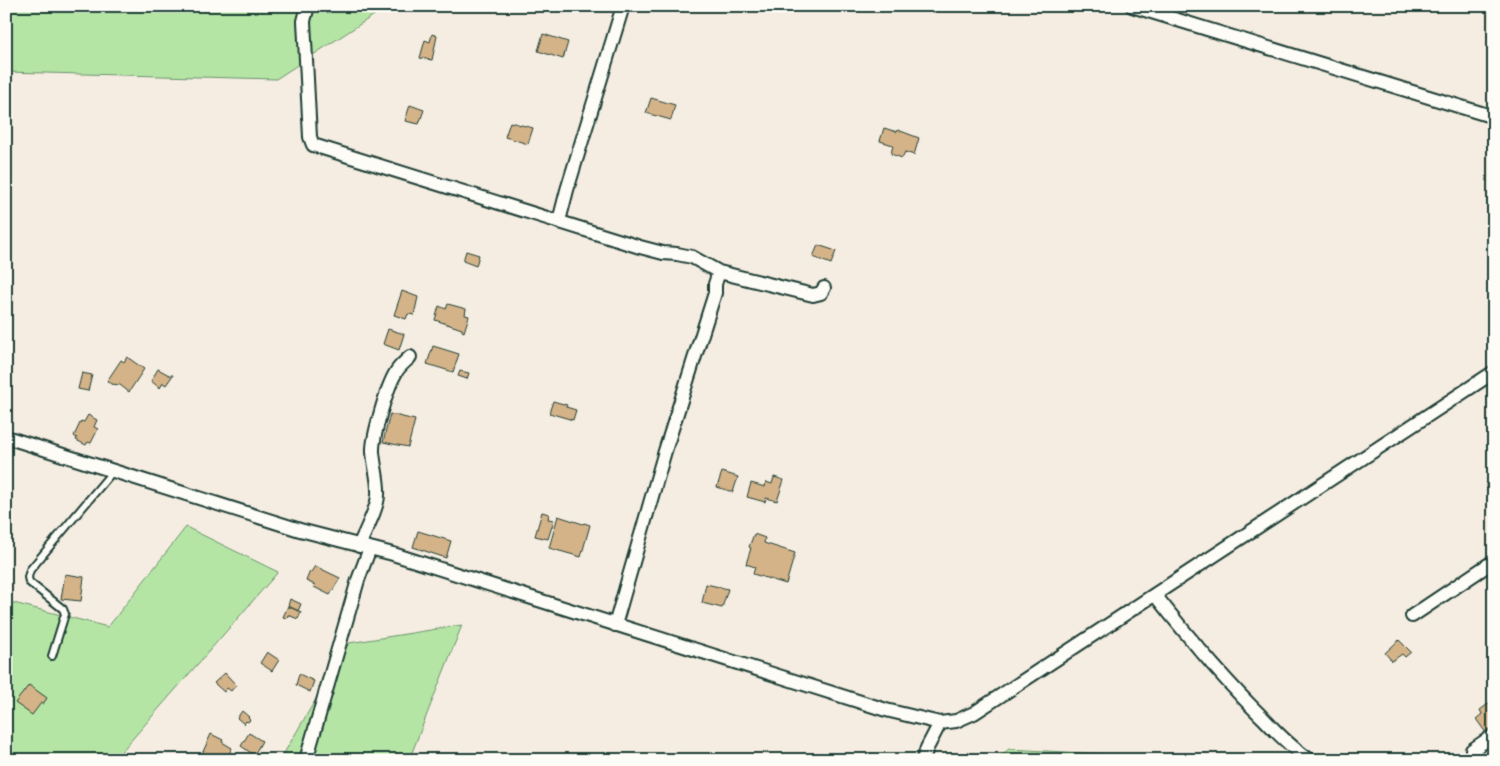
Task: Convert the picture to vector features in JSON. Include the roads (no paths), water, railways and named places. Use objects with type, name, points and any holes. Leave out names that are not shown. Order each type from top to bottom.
[{"type":"street","points":[[308,6],[304,21],[310,137],[313,145],[654,251],[692,258],[718,272],[813,295],[821,293],[824,288]]},
{"type":"street","points":[[559,220],[623,6]]},
{"type":"street","points":[[1132,6],[1494,117]]},
{"type":"street","points":[[615,624],[665,451],[715,293],[718,272]]},
{"type":"street","points":[[306,760],[358,580],[364,547],[377,503],[378,494],[373,450],[374,438],[392,380],[402,364],[410,357]]},
{"type":"street","points":[[6,437],[300,530],[394,554],[886,710],[940,723],[956,721],[974,713],[1494,372]]},
{"type":"street","points":[[1412,616],[1494,561]]},
{"type":"street","points":[[1155,595],[1198,649],[1251,707],[1284,739],[1310,760]]},
{"type":"street","points":[[924,760],[927,748],[940,723]]},
{"type":"street","points":[[1472,750],[1494,735]]},
{"type":"lane","points":[[52,656],[65,614],[63,609],[29,582],[30,570],[113,471]]}]
